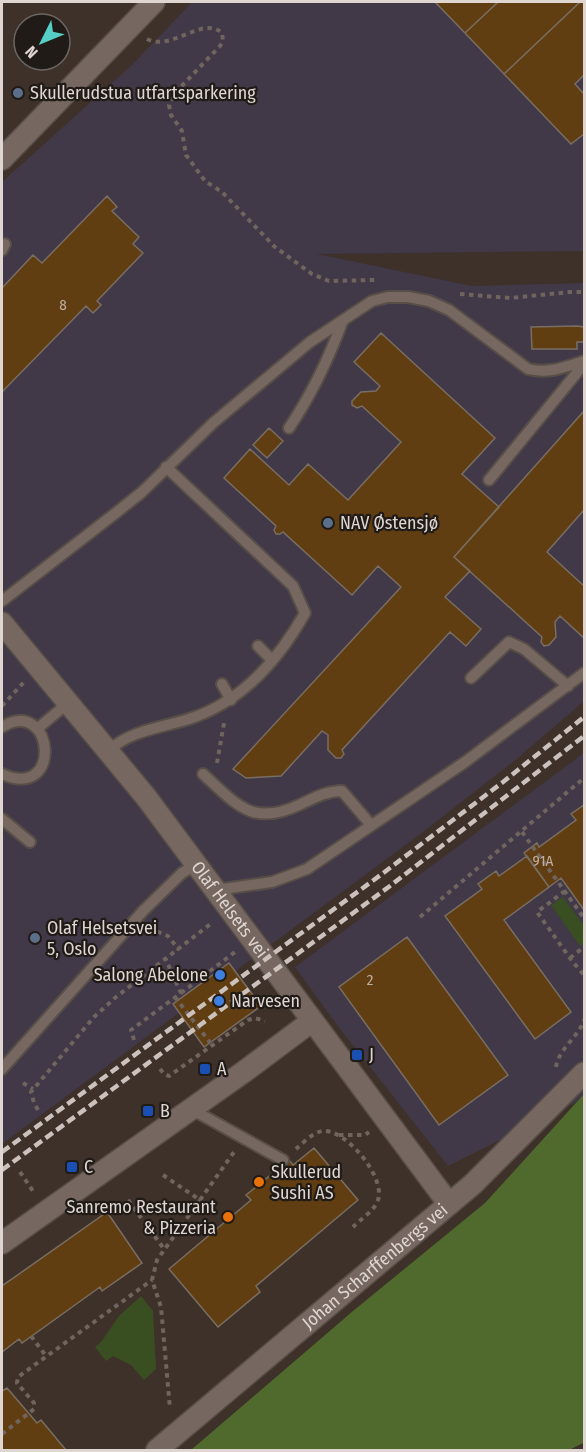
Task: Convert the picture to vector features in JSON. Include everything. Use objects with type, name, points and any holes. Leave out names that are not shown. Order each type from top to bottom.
[{"type":"street","points":[[2,159],[142,11]]},
{"type":"street","name":"Olaf Helsets vei","points":[[2,623],[146,797],[449,1204]]},
{"type":"street","points":[[2,1244],[312,1021]]},
{"type":"street","name":"Johan Scharffenbergs vei","points":[[157,1450],[449,1204],[500,1159],[585,1073]]},
{"type":"lane","points":[[2,601],[142,492],[213,423],[310,342],[372,301],[388,297],[408,297],[429,301],[448,310],[528,369],[540,372],[553,371],[585,362]]},
{"type":"lane","points":[[289,428],[314,388],[334,346],[343,319]]},
{"type":"lane","points":[[489,480],[585,362]]},
{"type":"lane","points":[[109,750],[121,740],[140,732],[191,718],[231,700],[288,642],[304,613],[293,586],[166,467]]},
{"type":"lane","points":[[471,678],[508,642],[524,649],[568,686]]},
{"type":"lane","points":[[258,646],[272,660]]},
{"type":"lane","points":[[216,890],[272,882],[307,869],[465,762],[585,673]]},
{"type":"lane","points":[[222,684],[231,700]]},
{"type":"lane","points":[[37,729],[68,703]]},
{"type":"lane","points":[[2,727],[14,722],[22,722],[37,729],[46,746],[43,765],[36,772],[19,779],[5,776],[2,787]]},
{"type":"lane","points":[[203,774],[240,808],[256,814],[287,811],[330,791],[342,791],[371,825]]},
{"type":"lane","points":[[2,819],[30,842]]},
{"type":"lane","points":[[2,1069],[135,921],[182,873],[196,864]]},
{"type":"lane","points":[[192,1109],[283,1160]]},
{"type":"path","points":[[142,11],[149,41],[168,42],[202,29],[219,30],[222,33],[223,41],[220,46],[174,94],[169,105],[171,115],[182,131],[186,155],[206,182],[222,192],[275,247],[312,274],[329,281],[377,280]]},
{"type":"path","points":[[448,310],[457,293],[464,296],[510,298],[570,291],[585,292]]},
{"type":"path","points":[[2,705],[26,679]]},
{"type":"path","points":[[214,784],[224,720],[218,707]]},
{"type":"path","points":[[420,917],[585,778]]},
{"type":"path","points":[[522,831],[585,918]]},
{"type":"path","points":[[566,891],[537,912],[585,975]]},
{"type":"path","points":[[38,1110],[31,1092],[94,1017],[216,920]]},
{"type":"path","points":[[135,921],[168,936],[179,950]]},
{"type":"path","points":[[570,958],[585,947]]},
{"type":"path","points":[[134,1040],[131,1030],[238,950]]},
{"type":"path","points":[[166,960],[181,993]]},
{"type":"path","points":[[175,998],[212,1045]]},
{"type":"path","points":[[160,1069],[169,1076],[248,1020],[255,1018],[265,1021]]},
{"type":"path","points":[[555,1077],[557,1060],[573,1041],[585,1020]]},
{"type":"path","points":[[24,1083],[33,1089]]},
{"type":"path","points":[[338,1135],[365,1135],[371,1130]]},
{"type":"path","points":[[283,1160],[316,1133],[324,1131],[338,1135],[368,1164],[378,1182],[379,1199],[354,1227]]},
{"type":"path","points":[[171,1413],[161,1307],[152,1280],[157,1260],[244,1138]]},
{"type":"path","points":[[20,1172],[32,1190]]},
{"type":"path","points":[[163,1175],[200,1200]]},
{"type":"path","points":[[128,1200],[164,1249]]},
{"type":"path","points":[[2,1434],[34,1409],[34,1403],[17,1383],[18,1377],[152,1280]]},
{"type":"path","points":[[31,1336],[46,1356]]},
{"type":"shaded area","points":[[192,2],[584,2],[584,251],[317,254],[472,286],[584,283],[584,701],[518,758],[419,835],[2,1144],[2,182],[133,64]]},
{"type":"shaded area","points":[[584,753],[584,1094],[576,1102],[448,1166],[337,1025],[295,967]]},
{"type":"green space","points":[[563,897],[584,926],[584,943],[580,946],[551,905]]},
{"type":"green space","points":[[584,1094],[583,1443],[569,1450],[191,1450],[353,1311],[485,1203]]},
{"type":"green space","points":[[141,1296],[153,1311],[156,1369],[144,1380],[131,1365],[113,1356],[106,1361],[95,1347],[119,1316]]},
{"type":"building","points":[[435,2],[498,2],[465,33]]},
{"type":"building","points":[[498,2],[580,2],[504,74],[465,33]]},
{"type":"building","points":[[580,2],[584,2],[584,75],[575,84],[584,94],[584,134],[571,144],[504,74]]},
{"type":"building","points":[[107,196],[117,207],[112,211],[139,237],[133,244],[143,253],[97,301],[101,305],[93,313],[86,306],[2,392],[2,288],[33,255],[42,263]]},
{"type":"building","points":[[531,327],[584,327],[584,342],[577,342],[577,349],[532,349]]},
{"type":"building","points":[[381,333],[495,438],[462,474],[499,507],[454,557],[470,571],[445,597],[481,629],[466,646],[450,632],[342,750],[344,754],[341,758],[336,758],[328,750],[328,735],[322,731],[281,776],[246,778],[233,769],[401,587],[378,566],[352,595],[283,532],[276,534],[274,530],[276,526],[224,478],[250,449],[289,485],[308,464],[348,500],[401,442],[362,406],[357,408],[352,405],[352,401],[361,392],[376,391],[380,386],[354,362]]},
{"type":"building","points":[[584,411],[584,510],[547,552],[584,586],[584,638],[560,616],[555,622],[556,637],[549,645],[544,646],[541,642],[542,637],[454,557]]},
{"type":"building","points":[[269,428],[283,441],[267,458],[253,445]]},
{"type":"building","points":[[584,805],[584,910],[561,878],[549,887],[524,853],[537,843],[539,847],[576,820],[571,814]]},
{"type":"building","points":[[527,856],[549,887],[504,920],[571,1012],[535,1039],[445,916],[482,889],[478,884],[496,871],[499,876]]},
{"type":"building","points":[[407,937],[508,1075],[439,1125],[339,987]]},
{"type":"building","points":[[229,963],[261,1006],[204,1047],[173,1004]]},
{"type":"building","points":[[314,1148],[358,1200],[256,1286],[260,1292],[218,1327],[169,1269],[251,1200],[246,1195],[289,1160],[293,1165]]},
{"type":"building","points":[[107,1212],[142,1263],[102,1291],[100,1287],[22,1343],[19,1339],[2,1352],[2,1286]]},
{"type":"building","points":[[7,1388],[37,1423],[41,1420],[66,1450],[2,1450],[2,1391]]},
{"type":"railway","points":[[2,1152],[382,874],[584,717]]},
{"type":"railway","points":[[2,1170],[390,886],[584,736]]},
{"type":"place","name":"Skullerudstua utfartsparkering","points":[[18,93]]},
{"type":"place","name":"NAV Østensjø","points":[[328,523]]},
{"type":"place","name":"Olaf Helsetsvei 5, Oslo","points":[[35,938]]},
{"type":"place","name":"Salong Abelone","points":[[220,975]]},
{"type":"place","name":"Narvesen","points":[[219,1001]]},
{"type":"place","name":"J","points":[[357,1055]]},
{"type":"place","name":"A","points":[[205,1069]]},
{"type":"place","name":"B","points":[[148,1111]]},
{"type":"place","name":"C","points":[[72,1167]]},
{"type":"place","name":"Skullerud Sushi AS","points":[[259,1182]]},
{"type":"place","name":"Sanremo Restaurant & Pizzeria","points":[[228,1217]]}]
